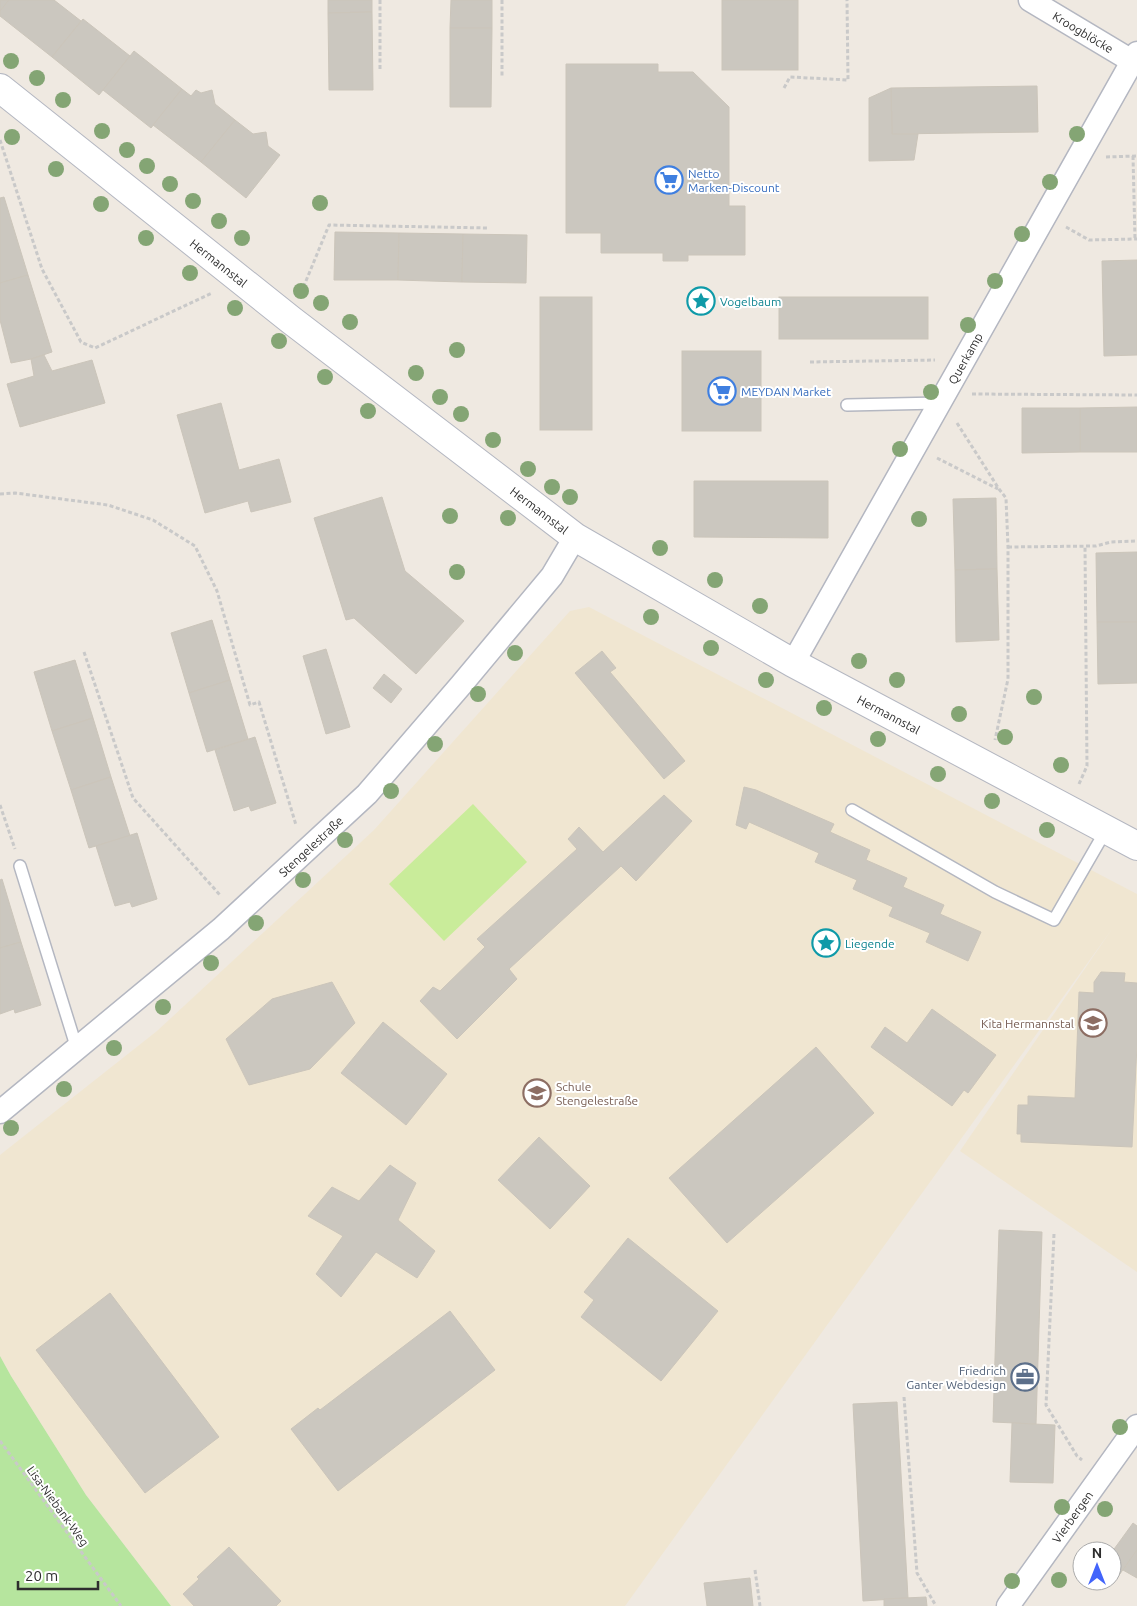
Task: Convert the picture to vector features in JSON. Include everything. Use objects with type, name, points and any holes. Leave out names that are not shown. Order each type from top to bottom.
[{"type":"street","name":"Kroogblöcke","points":[[1030,0],[1135,60]]},
{"type":"street","name":"Querkamp","points":[[792,663],[1135,60]]},
{"type":"street","name":"Hermannstal","points":[[0,88],[290,320],[575,538],[792,663],[1137,846]]},
{"type":"street","name":"Stengelestraße","points":[[0,1112],[237,914],[367,794],[552,576],[575,538]]},
{"type":"street","name":"Vierbergen","points":[[1008,1606],[1137,1426]]},
{"type":"lane","points":[[847,405],[942,398]]},
{"type":"lane","points":[[852,810],[995,892],[1054,920],[1106,830]]},
{"type":"lane","points":[[20,866],[77,1049]]},
{"type":"path","points":[[380,0],[380,71]]},
{"type":"path","points":[[502,0],[502,77]]},
{"type":"path","points":[[784,88],[790,77],[848,80],[847,0]]},
{"type":"path","points":[[0,140],[42,269],[81,342],[95,348],[240,280]]},
{"type":"path","points":[[1045,216],[1089,240],[1136,239],[1133,156]]},
{"type":"path","points":[[290,320],[329,225],[489,228]]},
{"type":"path","points":[[810,362],[964,359]]},
{"type":"path","points":[[942,398],[1137,395]]},
{"type":"path","points":[[942,398],[998,489],[1006,498],[1008,679],[990,768]]},
{"type":"path","points":[[915,446],[998,489]]},
{"type":"path","points":[[0,494],[15,493],[108,505],[153,520],[195,546],[216,591],[250,705],[259,702],[304,852]]},
{"type":"path","points":[[1008,547],[1085,547],[1111,542],[1137,542]]},
{"type":"path","points":[[1068,809],[1087,766],[1085,547]]},
{"type":"path","points":[[84,652],[134,798],[237,914]]},
{"type":"path","points":[[0,805],[20,866]]},
{"type":"path","points":[[1054,1234],[1046,1404],[1077,1456],[1102,1475]]},
{"type":"path","points":[[904,1397],[916,1573],[936,1606]]},
{"type":"path","name":"Lisa-Niebank-Weg","points":[[0,1440],[121,1606]]},
{"type":"path","points":[[755,1570],[760,1606]]},
{"type":"shaded area","name":"Schule Stengelestraße","points":[[589,607],[1137,894],[1137,1272],[960,1151],[1112,929],[625,1606],[171,1606],[86,1495],[0,1356],[0,1155],[157,1031],[374,830],[570,611]]},
{"type":"green space","points":[[473,804],[527,862],[444,941],[389,884]]},
{"type":"green space","points":[[0,1356],[86,1495],[171,1606],[0,1606]]},
{"type":"building","points":[[0,0],[9,0],[0,11]]},
{"type":"building","points":[[9,0],[54,0],[81,21],[52,57],[0,16],[0,11]]},
{"type":"building","points":[[328,0],[372,0],[372,12],[328,13]]},
{"type":"building","points":[[451,0],[492,0],[492,28],[450,28]]},
{"type":"building","points":[[722,0],[798,0],[798,70],[722,70]]},
{"type":"building","points":[[372,12],[373,90],[329,90],[328,13]]},
{"type":"building","points":[[83,19],[130,56],[99,95],[52,57]]},
{"type":"building","points":[[450,28],[492,28],[491,107],[450,107]]},
{"type":"building","points":[[134,51],[182,89],[151,128],[103,90]]},
{"type":"building","points":[[566,64],[658,64],[658,72],[693,72],[729,107],[729,206],[745,206],[745,255],[688,255],[688,261],[663,261],[663,253],[601,253],[601,233],[566,233]]},
{"type":"building","points":[[1037,86],[1038,132],[892,134],[891,88]]},
{"type":"building","points":[[891,88],[892,134],[918,134],[914,160],[869,161],[869,98]]},
{"type":"building","points":[[182,89],[191,96],[196,90],[201,93],[212,90],[215,104],[235,120],[201,162],[153,125]]},
{"type":"building","points":[[235,120],[253,134],[266,132],[268,146],[280,155],[246,198],[201,162]]},
{"type":"building","points":[[4,197],[28,275],[0,283],[0,198]]},
{"type":"building","points":[[335,232],[399,233],[398,280],[334,280]]},
{"type":"building","points":[[399,233],[463,234],[462,282],[398,280]]},
{"type":"building","points":[[463,234],[527,235],[526,283],[462,282]]},
{"type":"building","points":[[1137,260],[1137,355],[1104,356],[1102,261]]},
{"type":"building","points":[[28,275],[52,352],[11,363],[0,320],[0,283]]},
{"type":"building","points":[[540,297],[592,297],[592,430],[540,430]]},
{"type":"building","points":[[779,297],[928,297],[928,339],[779,339]]},
{"type":"building","name":"MEYDAN Market","points":[[682,351],[761,351],[761,431],[682,431]]},
{"type":"building","points":[[44,355],[52,371],[92,360],[105,403],[20,427],[7,384],[34,376],[31,359]]},
{"type":"building","points":[[221,403],[239,470],[279,459],[291,502],[251,512],[248,501],[205,513],[177,415]]},
{"type":"building","points":[[1137,407],[1137,452],[1080,452],[1080,408]]},
{"type":"building","points":[[1022,408],[1080,408],[1080,452],[1022,453]]},
{"type":"building","points":[[694,481],[828,481],[828,538],[694,537]]},
{"type":"building","points":[[382,497],[405,571],[464,621],[416,674],[354,618],[346,620],[314,518]]},
{"type":"building","points":[[996,498],[997,569],[955,570],[953,499]]},
{"type":"building","points":[[1137,552],[1137,622],[1097,622],[1096,553]]},
{"type":"building","points":[[997,569],[999,640],[956,642],[955,570]]},
{"type":"building","points":[[212,620],[230,680],[189,693],[171,633]]},
{"type":"building","points":[[1097,622],[1137,622],[1137,683],[1098,684]]},
{"type":"building","points":[[326,649],[350,727],[326,734],[303,656]]},
{"type":"building","points":[[602,651],[616,668],[610,672],[685,761],[664,779],[575,673]]},
{"type":"building","points":[[75,660],[93,718],[52,731],[34,672]]},
{"type":"building","points":[[384,674],[402,689],[391,703],[373,688]]},
{"type":"building","points":[[230,680],[248,739],[207,752],[189,693]]},
{"type":"building","points":[[93,718],[111,777],[71,790],[52,731]]},
{"type":"building","points":[[255,737],[276,803],[251,811],[249,806],[234,811],[215,750]]},
{"type":"building","points":[[111,777],[130,836],[89,848],[71,790]]},
{"type":"building","points":[[744,787],[756,790],[834,824],[830,832],[870,850],[866,860],[907,878],[903,887],[944,905],[940,914],[981,932],[968,961],[926,942],[930,933],[889,916],[893,907],[853,889],[857,880],[815,862],[819,853],[749,822],[746,829],[736,825]]},
{"type":"building","points":[[664,795],[692,821],[636,881],[621,866],[509,969],[517,979],[457,1039],[420,1001],[433,987],[440,991],[485,947],[477,939],[577,849],[568,839],[579,827],[603,852]]},
{"type":"building","points":[[137,833],[157,899],[132,907],[130,902],[115,906],[96,846]]},
{"type":"building","points":[[2,879],[21,942],[0,948],[0,880]]},
{"type":"building","points":[[21,942],[41,1005],[15,1013],[14,1009],[0,1014],[0,948]]},
{"type":"building","points":[[1101,972],[1125,973],[1124,982],[1137,983],[1137,1045],[1132,1147],[1021,1142],[1021,1134],[1017,1134],[1018,1105],[1028,1105],[1028,1096],[1075,1098],[1079,992],[1094,993],[1094,982]]},
{"type":"building","points":[[332,982],[355,1023],[310,1069],[249,1085],[226,1039],[272,999]]},
{"type":"building","points":[[932,1009],[996,1055],[968,1093],[964,1090],[952,1106],[871,1047],[885,1027],[907,1043]]},
{"type":"building","points":[[383,1022],[447,1074],[406,1125],[341,1073]]},
{"type":"building","points":[[816,1047],[874,1113],[727,1243],[669,1178]]},
{"type":"building","points":[[539,1137],[590,1186],[550,1229],[498,1180]]},
{"type":"building","points":[[390,1165],[416,1183],[398,1220],[435,1251],[417,1278],[376,1252],[341,1297],[316,1274],[343,1236],[308,1216],[332,1187],[359,1201]]},
{"type":"building","points":[[999,1230],[1042,1232],[1036,1424],[993,1422]]},
{"type":"building","points":[[628,1238],[718,1311],[661,1381],[581,1317],[594,1300],[584,1292]]},
{"type":"building","points":[[110,1293],[219,1437],[145,1493],[36,1350]]},
{"type":"building","points":[[450,1311],[495,1370],[338,1491],[291,1429],[318,1408],[320,1410]]},
{"type":"building","points":[[897,1402],[908,1598],[863,1601],[853,1404]]},
{"type":"building","points":[[1012,1423],[1055,1425],[1053,1483],[1010,1482]]},
{"type":"building","points":[[1133,1523],[1137,1526],[1137,1550],[1122,1571],[1122,1541],[1120,1541]]},
{"type":"building","points":[[229,1547],[281,1601],[276,1606],[194,1606],[183,1594],[199,1579],[197,1577]]},
{"type":"building","points":[[1137,1550],[1137,1578],[1123,1570]]},
{"type":"building","points":[[750,1578],[753,1606],[707,1606],[704,1583]]},
{"type":"building","points":[[926,1597],[927,1606],[884,1606],[884,1599]]},
{"type":"place","name":"Netto Marken-Discount","points":[[669,180]]},
{"type":"place","name":"Vogelbaum","points":[[701,301]]},
{"type":"place","name":"MEYDAN Market","points":[[722,391]]},
{"type":"place","name":"Liegende","points":[[826,943]]},
{"type":"place","name":"Kita Hermannstal","points":[[1093,1023]]},
{"type":"place","name":"Schule Stengelestraße","points":[[537,1093]]},
{"type":"place","name":"Friedrich Ganter Webdesign","points":[[1025,1377]]}]
